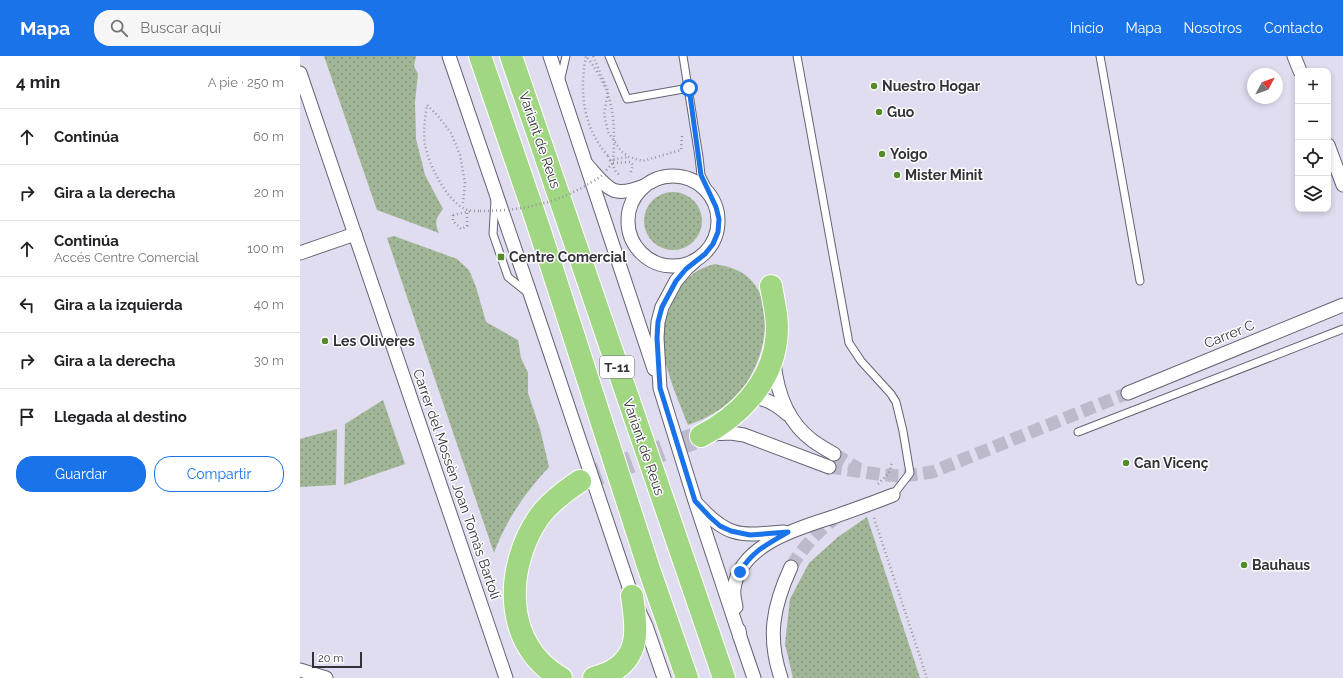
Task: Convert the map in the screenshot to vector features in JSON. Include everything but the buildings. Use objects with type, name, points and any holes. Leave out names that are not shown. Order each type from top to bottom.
[{"type":"highway","name":"T-11","points":[[480,56],[538,225],[649,569],[687,678]]},
{"type":"highway","name":"Variant de Reus","points":[[511,56],[724,678]]},
{"type":"highway","points":[[701,436],[729,419],[759,386],[768,371],[774,355],[777,340],[776,312],[770,286]]},
{"type":"highway","points":[[580,480],[554,500],[539,517],[524,544],[516,573],[514,599],[520,628],[530,650],[556,675],[585,678]]},
{"type":"highway","points":[[594,678],[613,670],[628,658],[635,641],[635,622],[632,596]]},
{"type":"street","points":[[449,56],[632,596],[646,626],[664,678]]},
{"type":"street","points":[[550,56],[754,678]]},
{"type":"street","points":[[1294,56],[1299,68]]},
{"type":"street","name":"Carrer del Mossèn Joan Tomàs Bartolí","points":[[300,74],[506,678]]},
{"type":"street","points":[[1331,153],[1343,185]]},
{"type":"street","points":[[584,162],[608,188],[614,191],[630,192],[658,178],[673,176],[687,178],[701,185],[711,195],[716,207],[719,219],[718,232],[713,244],[705,254],[686,269],[676,281],[662,307],[658,322],[657,338],[660,388]]},
{"type":"street","points":[[645,185],[635,196],[629,210],[628,225],[632,240],[640,252],[652,261],[666,266],[681,266],[695,261]]},
{"type":"street","points":[[300,253],[355,234]]},
{"type":"street","name":"Carrer C","points":[[1128,393],[1343,305]]},
{"type":"street","points":[[774,355],[776,379],[783,404],[802,430],[813,440],[834,454]]},
{"type":"street","points":[[749,398],[763,398],[780,408],[792,418]]},
{"type":"street","points":[[701,436],[718,433],[744,435],[829,467]]},
{"type":"street","points":[[740,637],[734,590],[736,580],[744,564],[751,556],[759,549],[788,532],[893,495]]},
{"type":"street","points":[[695,501],[720,526],[731,531],[750,535],[788,532]]},
{"type":"street","points":[[781,678],[773,649],[774,614],[791,567]]},
{"type":"street","points":[[300,670],[326,678]]},
{"type":"lane","points":[[560,86],[566,56]]},
{"type":"lane","points":[[609,56],[627,99],[689,88]]},
{"type":"lane","points":[[683,56],[701,175],[711,195]]},
{"type":"lane","points":[[797,56],[849,343],[861,362],[891,394],[896,402],[901,417],[910,473],[893,495]]},
{"type":"lane","points":[[1100,56],[1140,281]]},
{"type":"lane","points":[[1078,432],[1343,330]]},
{"type":"path","points":[[613,164],[614,114],[605,86],[586,56],[583,72],[582,98],[588,122],[598,145],[608,156],[616,172]]},
{"type":"path","points":[[593,56],[608,91],[604,114],[608,132],[621,151],[628,157]]},
{"type":"path","points":[[463,203],[465,184],[460,155],[451,134],[438,116],[427,105],[424,122],[425,145],[433,168],[445,191],[464,208],[472,211]]},
{"type":"path","points":[[610,160],[628,157],[643,161],[681,150],[682,135]]},
{"type":"path","points":[[467,210],[466,214],[467,226],[461,229],[453,220],[453,215],[472,211],[499,211],[525,208],[549,202],[572,193],[600,177],[613,164],[631,162],[633,165],[629,176]]},
{"type":"path","points":[[871,487],[878,484],[889,473],[892,462]]},
{"type":"path","points":[[874,518],[927,678]]},
{"type":"green space","points":[[324,56],[416,56],[414,66],[418,74],[415,102],[416,139],[425,175],[443,209],[436,220],[439,233],[377,210]]},
{"type":"green space","points":[[667,192],[679,192],[694,200],[702,215],[702,227],[694,242],[679,250],[667,250],[652,242],[644,227],[644,215],[652,200]]},
{"type":"green space","points":[[394,236],[457,259],[469,270],[476,287],[486,322],[518,340],[521,358],[528,373],[528,393],[540,429],[549,467],[532,486],[517,507],[504,530],[494,553],[387,238]]},
{"type":"green space","points":[[715,264],[741,272],[756,286],[763,301],[765,318],[764,336],[754,370],[745,385],[735,397],[713,414],[688,425],[665,360],[663,333],[665,321],[676,296],[687,279],[702,269]]},
{"type":"green space","points":[[383,400],[405,464],[344,485],[345,424]]},
{"type":"green space","points":[[337,429],[336,485],[300,487],[300,439]]},
{"type":"green space","points":[[867,517],[920,678],[793,678],[785,644],[790,599],[809,563],[838,537]]},
{"type":"tunnel","points":[[829,467],[884,475],[904,476],[932,472],[1128,393]]},
{"type":"tunnel","points":[[580,481],[701,436]]},
{"type":"tunnel","points":[[834,454],[859,469]]},
{"type":"tunnel","points":[[791,567],[812,538],[840,515]]},
{"type":"place","name":"Nuestro Hogar","points":[[874,86]]},
{"type":"place","name":"Guo","points":[[879,112]]},
{"type":"place","name":"Yoigo","points":[[882,154]]},
{"type":"place","name":"Mister Minit","points":[[897,175]]},
{"type":"place","name":"Centre Comercial","points":[[501,257]]},
{"type":"place","name":"Les Oliveres","points":[[325,341]]},
{"type":"place","name":"Can Vicenç","points":[[1126,463]]},
{"type":"place","name":"Bauhaus","points":[[1244,565]]},
{"type":"route","points":[[689,88],[701,175],[716,207],[719,219],[718,232],[713,244],[705,254],[686,269],[676,281],[662,307],[658,322],[657,338],[660,388],[695,501],[720,526],[731,531],[750,535],[788,532],[759,549],[744,564],[740,572]]}]
